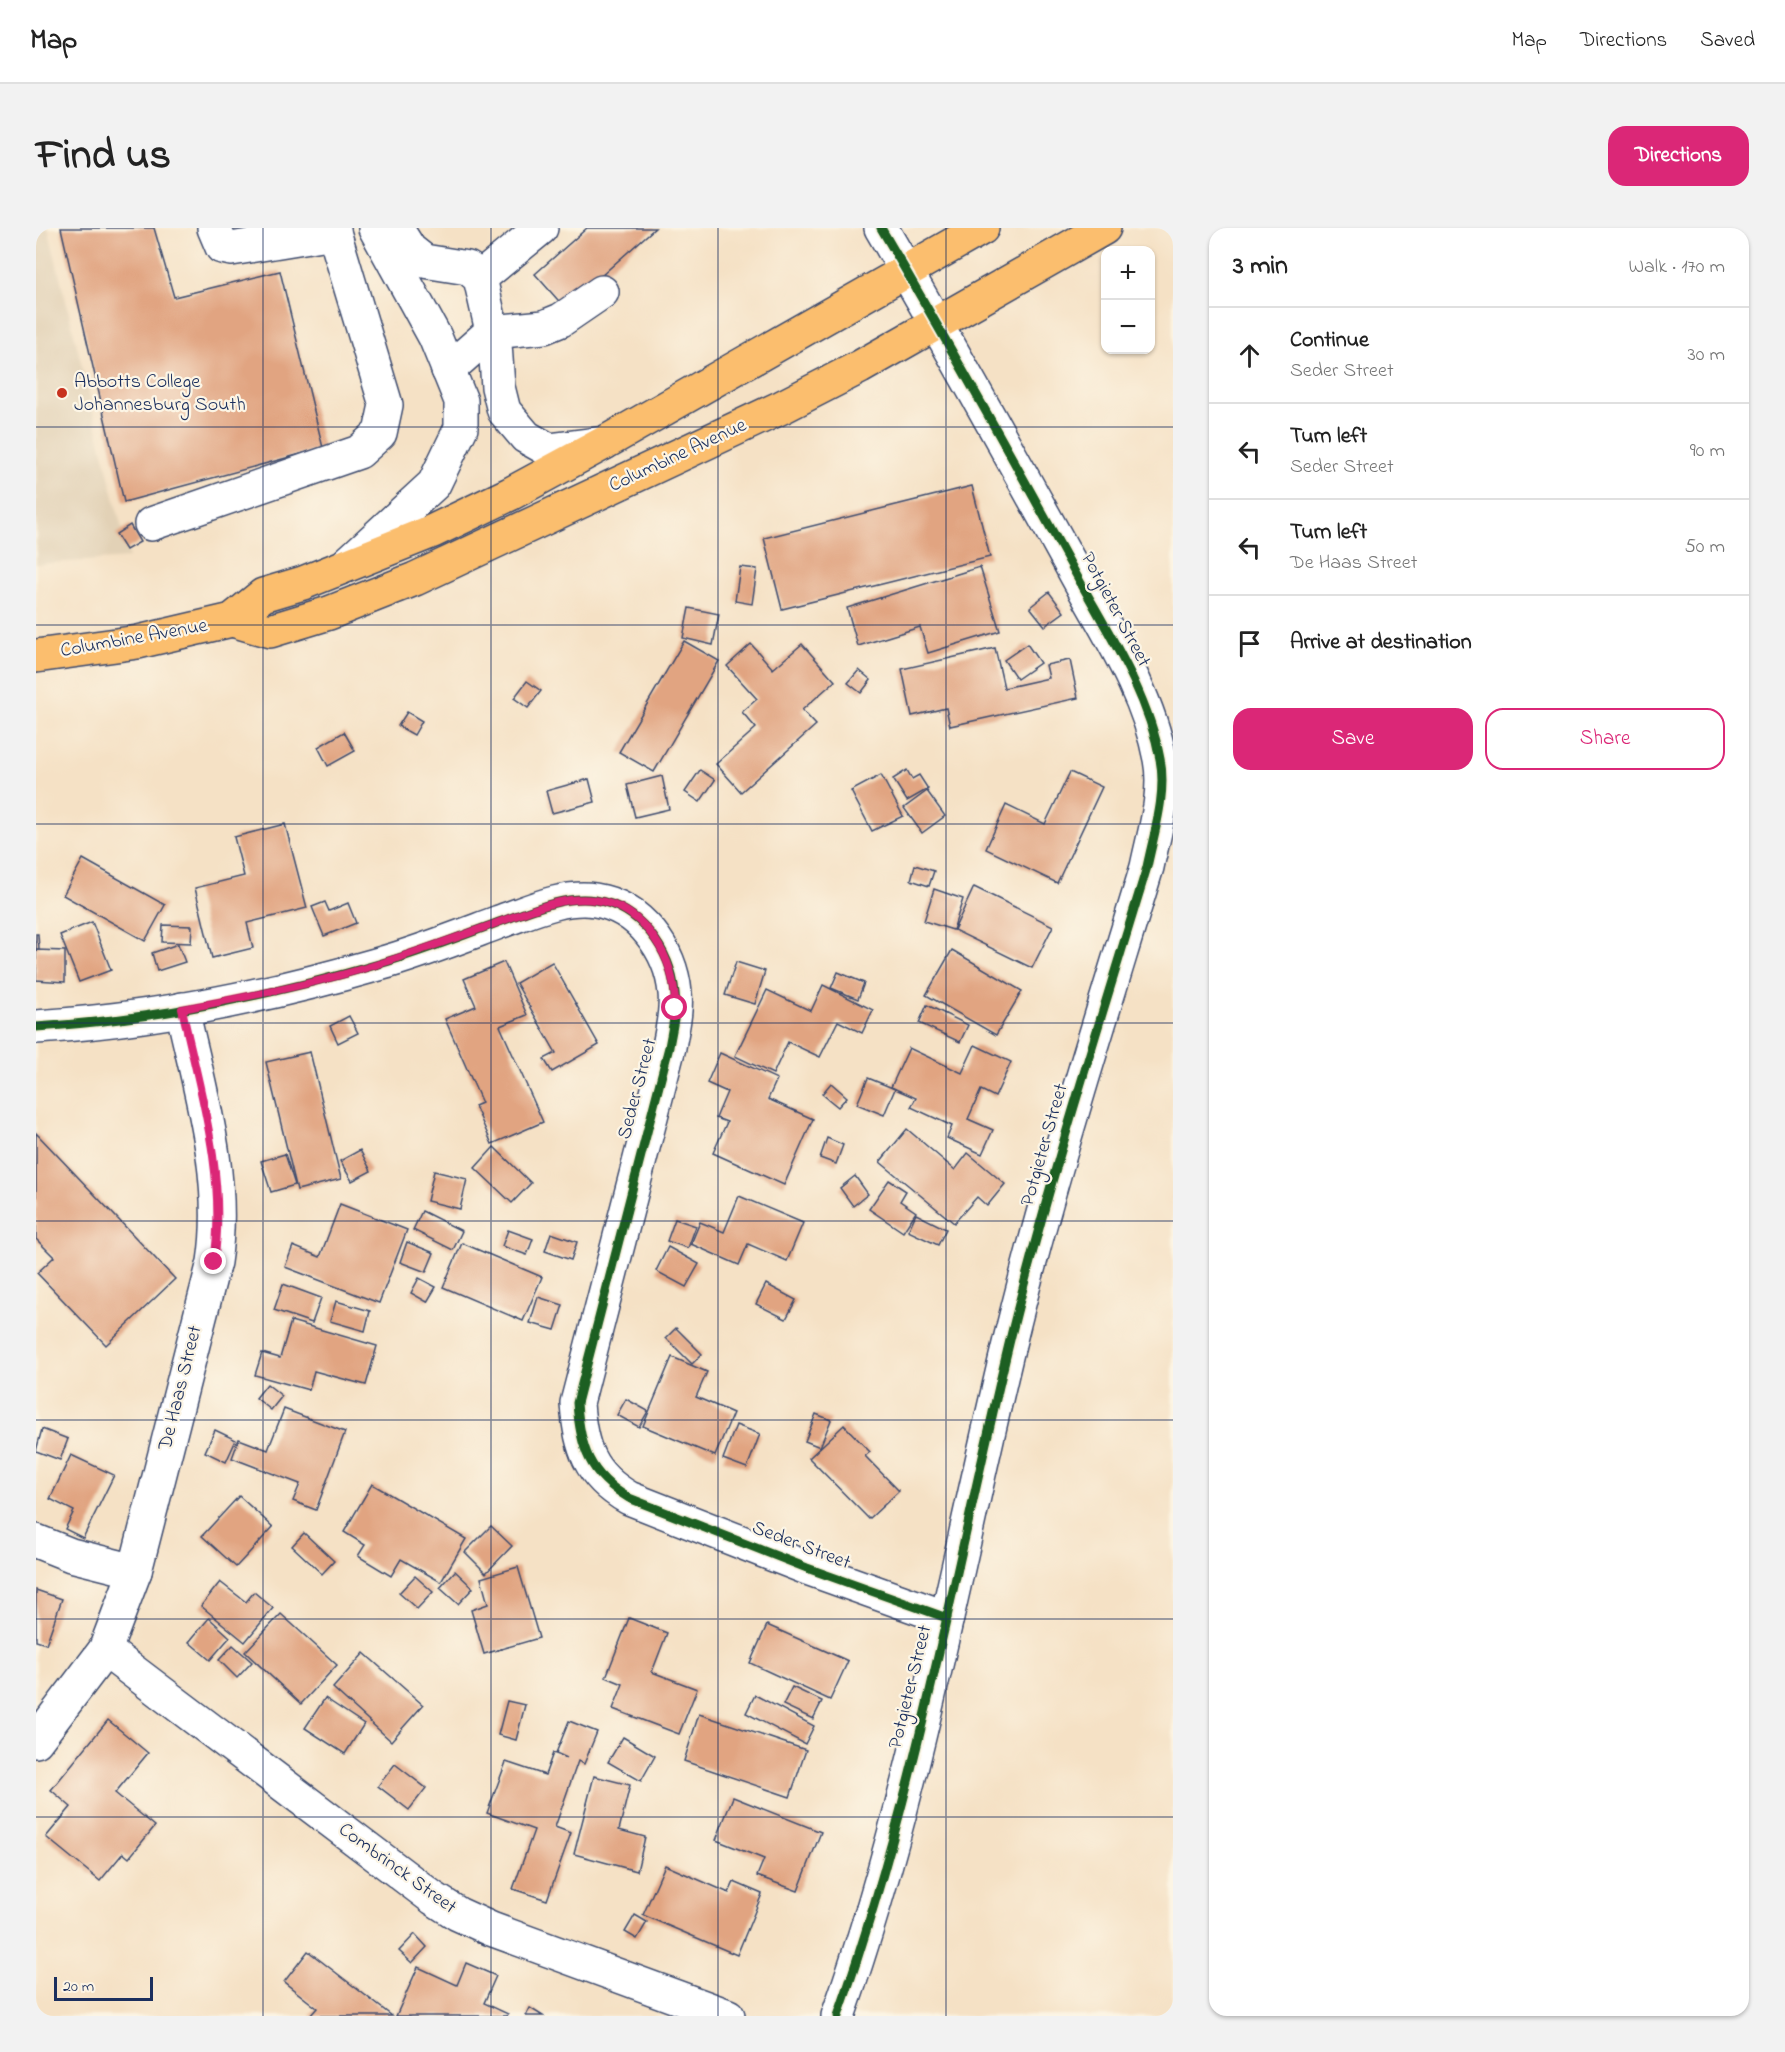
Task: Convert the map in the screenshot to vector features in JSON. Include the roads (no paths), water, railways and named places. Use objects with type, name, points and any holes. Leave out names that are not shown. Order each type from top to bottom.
[{"type":"main road","name":"Columbine Avenue","points":[[36,656],[138,642],[232,620],[263,595],[346,566],[433,531],[510,494],[606,442],[982,228]]},
{"type":"main road","name":"Columbine Avenue","points":[[232,620],[270,631],[328,613],[415,579],[782,407],[937,324],[1104,228]]},
{"type":"street","points":[[151,524],[359,452],[380,433],[386,405],[334,230],[231,249],[222,247],[214,228]]},
{"type":"street","points":[[346,566],[434,484],[461,428],[461,402],[435,338],[375,228]]},
{"type":"street","points":[[396,228],[410,250],[424,261],[468,268],[480,278],[495,344],[498,387],[504,411],[526,437],[549,450],[606,442]]},
{"type":"street","points":[[480,278],[541,228]]},
{"type":"street","name":"Potgieter Street","points":[[838,2016],[893,1839],[947,1618],[1010,1342],[1045,1209],[1147,867],[1162,784],[1161,761],[1138,690],[937,324],[880,228]]},
{"type":"street","points":[[448,370],[491,332],[544,327],[561,320],[602,292]]},
{"type":"street","name":"Seder Street","points":[[36,1027],[182,1009],[296,987],[381,964],[556,903],[594,900],[624,911],[638,921],[661,947],[668,960],[675,1008],[669,1047],[577,1403],[578,1426],[588,1459],[598,1475],[613,1489],[629,1498],[807,1568],[947,1618]]},
{"type":"street","name":"De Haas Street","points":[[36,1741],[105,1650],[135,1570],[214,1262],[219,1232],[215,1173],[182,1009]]},
{"type":"street","points":[[36,1541],[71,1555],[135,1570]]},
{"type":"street","name":"Combrinck Street","points":[[105,1650],[401,1874],[458,1914],[490,1929],[728,2016]]},
{"type":"place","name":"Abbotts College Johannesburg South","points":[[62,393]]}]
